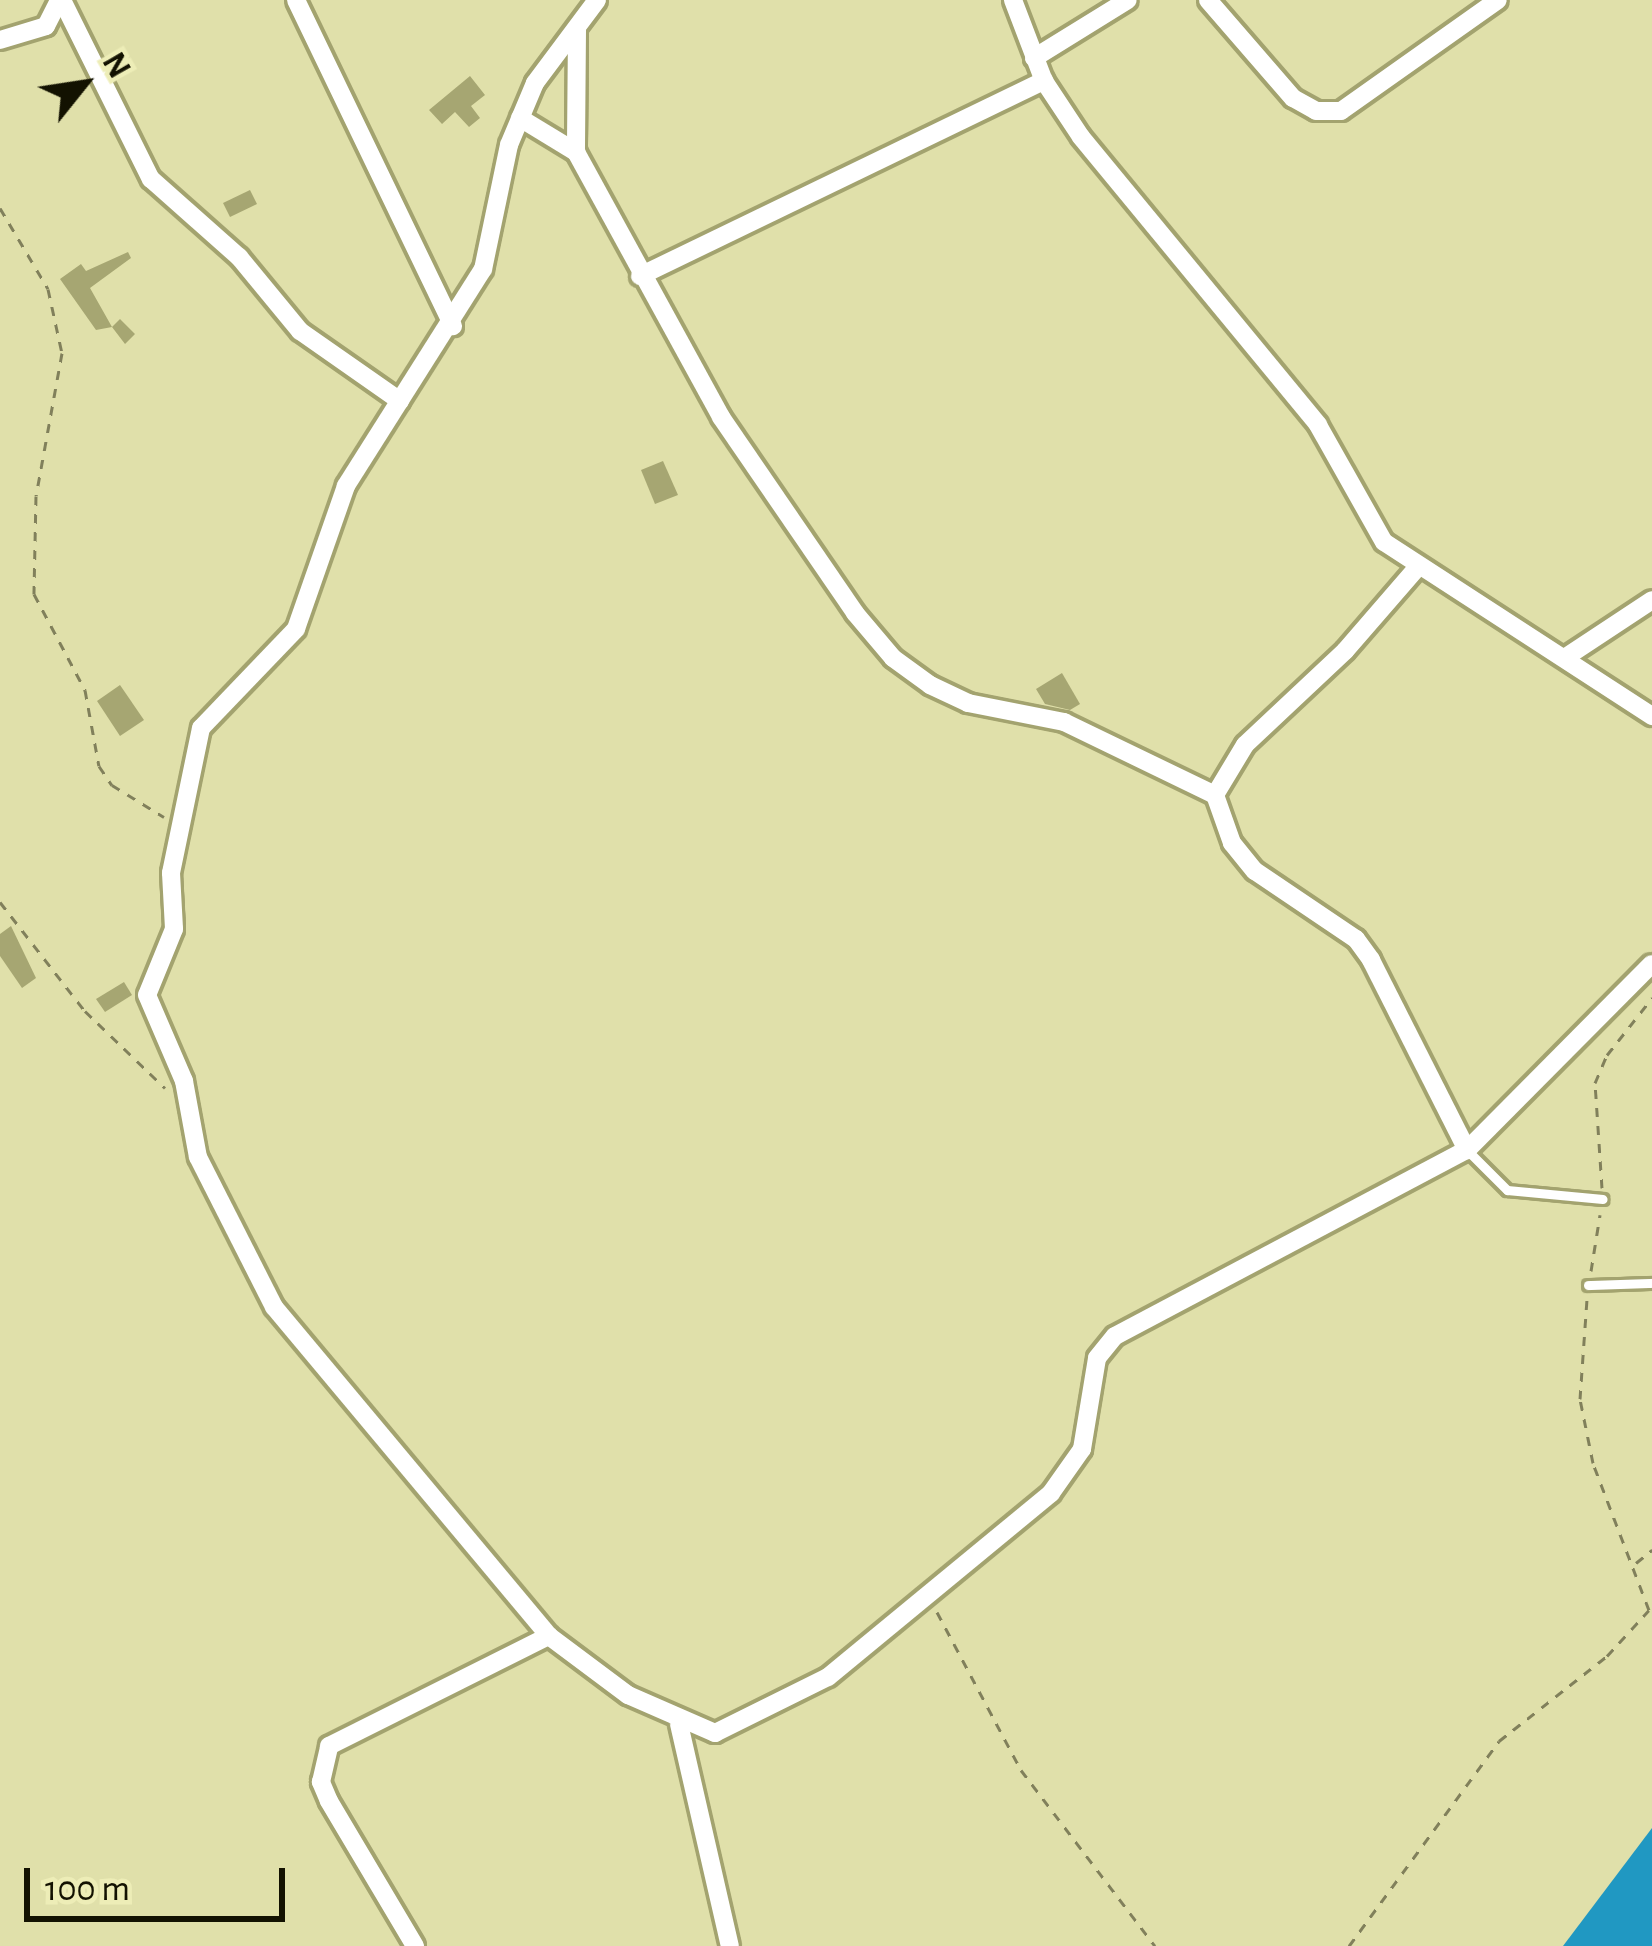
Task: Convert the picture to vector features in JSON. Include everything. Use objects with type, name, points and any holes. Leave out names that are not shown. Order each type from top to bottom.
[{"type":"street","points":[[0,40],[46,26],[61,0]]},
{"type":"street","points":[[61,0],[151,179],[239,257],[300,331],[400,401]]},
{"type":"street","points":[[296,0],[453,326]]},
{"type":"street","points":[[597,0],[535,83],[520,118],[483,268],[453,326],[346,485],[296,629],[201,728],[178,824],[174,928],[147,995],[184,1081],[198,1157],[274,1307],[549,1636],[679,1724],[715,1733],[775,1708],[930,1598],[1005,1538],[1069,1469],[1082,1449],[1097,1358],[1115,1336],[1467,1150],[1652,964]]},
{"type":"street","points":[[1013,0],[1044,81],[1128,198],[1318,425],[1384,542],[1416,568],[1566,657],[1652,716]]},
{"type":"street","points":[[1034,58],[1128,0]]},
{"type":"street","points":[[1208,0],[1293,98],[1316,111],[1365,100],[1498,0]]},
{"type":"street","points":[[577,30],[576,152],[640,276],[798,536],[893,658],[968,704],[1064,722],[1216,795],[1232,843],[1256,871],[1356,939],[1371,960],[1467,1150]]},
{"type":"street","points":[[640,276],[1044,81]]},
{"type":"street","points":[[520,118],[576,152]]},
{"type":"street","points":[[1216,795],[1245,745],[1346,651],[1416,568]]},
{"type":"street","points":[[1566,657],[1652,600]]},
{"type":"street","points":[[415,1946],[328,1801],[321,1782],[329,1747],[549,1636]]},
{"type":"street","points":[[679,1724],[730,1946]]},
{"type":"lane","points":[[1467,1150],[1507,1190],[1603,1198]]},
{"type":"lane","points":[[1588,1285],[1652,1283]]},
{"type":"path","points":[[0,208],[48,289],[62,352],[36,496],[34,594],[85,690],[99,766],[136,804],[178,824]]},
{"type":"path","points":[[0,902],[85,1011],[186,1103]]},
{"type":"path","points":[[1349,1946],[1498,1741],[1642,1621],[1647,1591],[1593,1463],[1580,1399],[1588,1285],[1603,1198],[1595,1084],[1606,1055],[1652,998]]},
{"type":"path","points":[[1634,1564],[1652,1550]]},
{"type":"path","points":[[930,1598],[1021,1770],[1155,1946]]},
{"type":"water","points":[[1652,1828],[1652,1946],[1563,1946]]},
{"type":"building","points":[[470,76],[485,95],[471,106],[480,118],[469,127],[455,112],[442,124],[429,110]]},
{"type":"building","points":[[250,190],[257,204],[230,217],[223,203]]},
{"type":"building","points":[[128,252],[131,258],[90,288],[112,327],[96,330],[60,279],[81,264],[86,271]]},
{"type":"building","points":[[120,319],[135,334],[125,344],[112,327]]},
{"type":"building","points":[[663,461],[678,495],[655,504],[641,470]]},
{"type":"building","points":[[1062,673],[1080,704],[1070,710],[1045,704],[1036,689]]},
{"type":"building","points":[[120,685],[144,720],[120,736],[97,701]]},
{"type":"building","points":[[11,926],[36,978],[22,988],[0,956],[0,934]]},
{"type":"building","points":[[124,982],[132,995],[105,1012],[96,999]]}]
